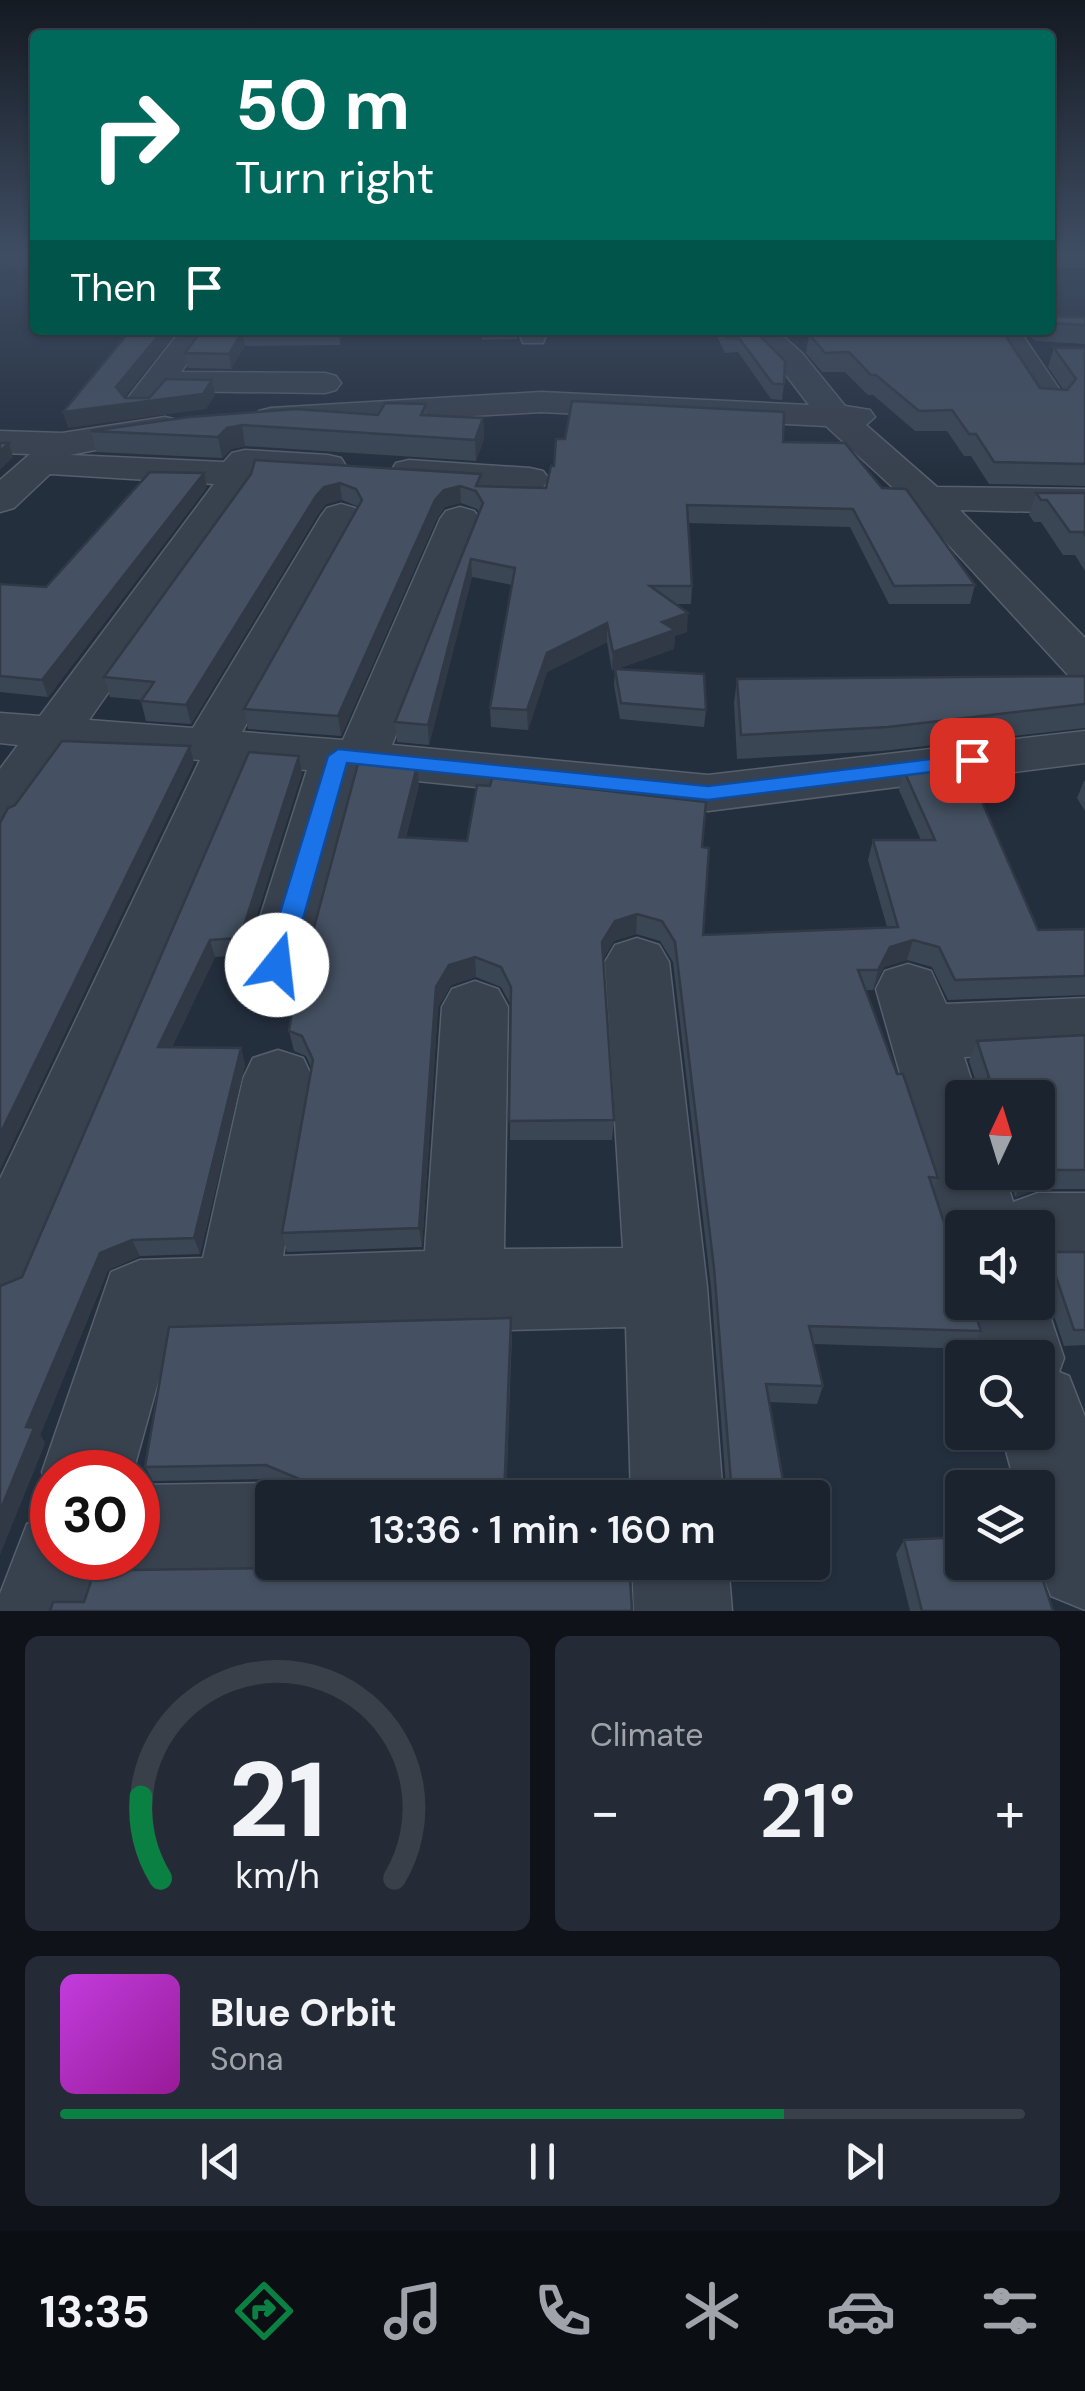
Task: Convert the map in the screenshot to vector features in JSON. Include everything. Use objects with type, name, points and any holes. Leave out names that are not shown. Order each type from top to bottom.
[{"type":"street","points":[[119,432],[192,335]]},
{"type":"street","points":[[845,338],[918,335]]},
{"type":"street","points":[[1004,335],[1049,399]]},
{"type":"street","points":[[781,337],[847,416],[1085,630]]},
{"type":"street","points":[[1019,353],[1052,355]]},
{"type":"street","points":[[158,381],[325,383]]},
{"type":"street","points":[[233,421],[541,402],[847,416]]},
{"type":"street","points":[[0,500],[51,454],[119,432],[193,424]]},
{"type":"street","points":[[0,442],[51,454],[234,474]]},
{"type":"street","points":[[0,806],[25,731],[232,489],[234,474],[245,461],[530,479]]},
{"type":"street","points":[[941,499],[1085,501]]},
{"type":"street","points":[[941,499],[1085,665]]},
{"type":"street","points":[[0,1264],[221,746],[341,516]]},
{"type":"street","points":[[277,965],[350,757],[460,519]]},
{"type":"street","points":[[25,731],[350,757],[708,793],[1085,746]]},
{"type":"street","points":[[637,962],[666,1287],[676,1480]]},
{"type":"street","points":[[463,1288],[476,1007]]},
{"type":"street","points":[[945,1105],[916,1010],[1085,1026]]},
{"type":"street","points":[[235,1294],[278,1079]]},
{"type":"street","points":[[1055,1229],[1085,1229]]},
{"type":"street","points":[[95,1450],[140,1300],[463,1288],[666,1287]]},
{"type":"street","points":[[1051,1450],[1085,1562]]},
{"type":"street","points":[[160,1532],[255,1530]]},
{"type":"street","points":[[43,1611],[54,1580]]},
{"type":"street","points":[[681,1580],[683,1611]]},
{"type":"building","points":[[127,335],[159,335],[116,387],[125,398],[149,398],[166,379],[212,380],[203,394],[63,412]]},
{"type":"building","points":[[198,335],[240,335],[229,354],[185,353]]},
{"type":"building","points":[[724,335],[759,335],[785,361],[784,384],[773,384],[739,338]]},
{"type":"building","points":[[810,335],[1005,335],[1040,388],[1067,390],[1076,379],[1054,348],[1085,348],[1085,464],[994,462],[976,434],[969,434],[952,410],[919,411],[871,375],[849,352],[825,353]]},
{"type":"building","points":[[572,401],[784,412],[783,442],[845,443],[882,488],[906,489],[975,585],[894,586],[853,509],[687,505],[692,586],[650,586],[688,613],[662,622],[675,630],[613,652],[607,623],[547,653],[527,710],[490,708],[515,568],[471,559],[428,725],[395,722],[483,503],[476,491],[460,486],[444,490],[435,500],[338,716],[244,709],[362,500],[356,489],[340,483],[324,487],[316,496],[186,705],[141,701],[154,682],[104,677],[251,474],[255,460],[481,474],[476,486],[546,488],[554,466],[556,439],[565,439]]},
{"type":"building","points":[[385,403],[426,404],[421,415],[483,418],[475,440],[242,425],[227,428],[218,437],[91,431],[189,417],[296,409],[378,415]]},
{"type":"building","points":[[150,472],[204,473],[42,680],[0,676],[0,584],[46,587]]},
{"type":"building","points":[[1036,493],[1085,493],[1085,535],[1070,532],[1047,500],[1041,500]]},
{"type":"building","points":[[615,669],[704,674],[706,710],[621,703]]},
{"type":"building","points":[[1085,676],[1085,704],[888,727],[741,735],[737,679]]},
{"type":"building","points":[[62,741],[190,746],[0,1134],[0,823]]},
{"type":"building","points":[[249,752],[299,756],[240,938],[210,940],[158,1047],[241,1048],[194,1238],[132,1240],[100,1253],[26,1427],[34,1428],[0,1511],[0,1286],[22,1277]]},
{"type":"building","points":[[359,760],[417,766],[399,837],[467,841],[477,785],[490,786],[492,778],[706,802],[702,847],[709,848],[703,935],[898,927],[873,840],[935,840],[904,771],[965,763],[1038,930],[1085,929],[1085,976],[955,980],[939,947],[913,940],[890,947],[878,970],[858,970],[897,1074],[903,1074],[938,1178],[929,1177],[945,1225],[945,1320],[977,1320],[981,1331],[809,1326],[823,1386],[766,1384],[783,1480],[731,1480],[714,1268],[675,942],[662,921],[637,914],[615,921],[602,942],[614,1120],[509,1121],[511,987],[501,967],[475,957],[449,965],[436,987],[419,1228],[282,1233],[313,1060],[302,1036],[289,1031],[300,961],[309,946]]},
{"type":"building","points":[[1085,1035],[1085,1170],[1055,1170],[1055,1080],[987,1080],[989,1077],[977,1041]]},
{"type":"building","points":[[1055,1252],[1085,1252],[1085,1330],[1074,1330],[1055,1274]]},
{"type":"building","points":[[511,1318],[505,1480],[302,1480],[266,1465],[160,1467],[160,1450],[148,1450],[169,1327]]},
{"type":"building","points":[[945,1538],[945,1580],[1043,1580],[1053,1611],[922,1611],[904,1540]]},
{"type":"building","points":[[255,1568],[255,1580],[630,1580],[632,1611],[50,1611],[53,1602],[84,1602],[92,1580],[160,1580],[160,1570]]},
{"type":"route","points":[[277,965],[338,756],[708,793],[972,760]]}]
